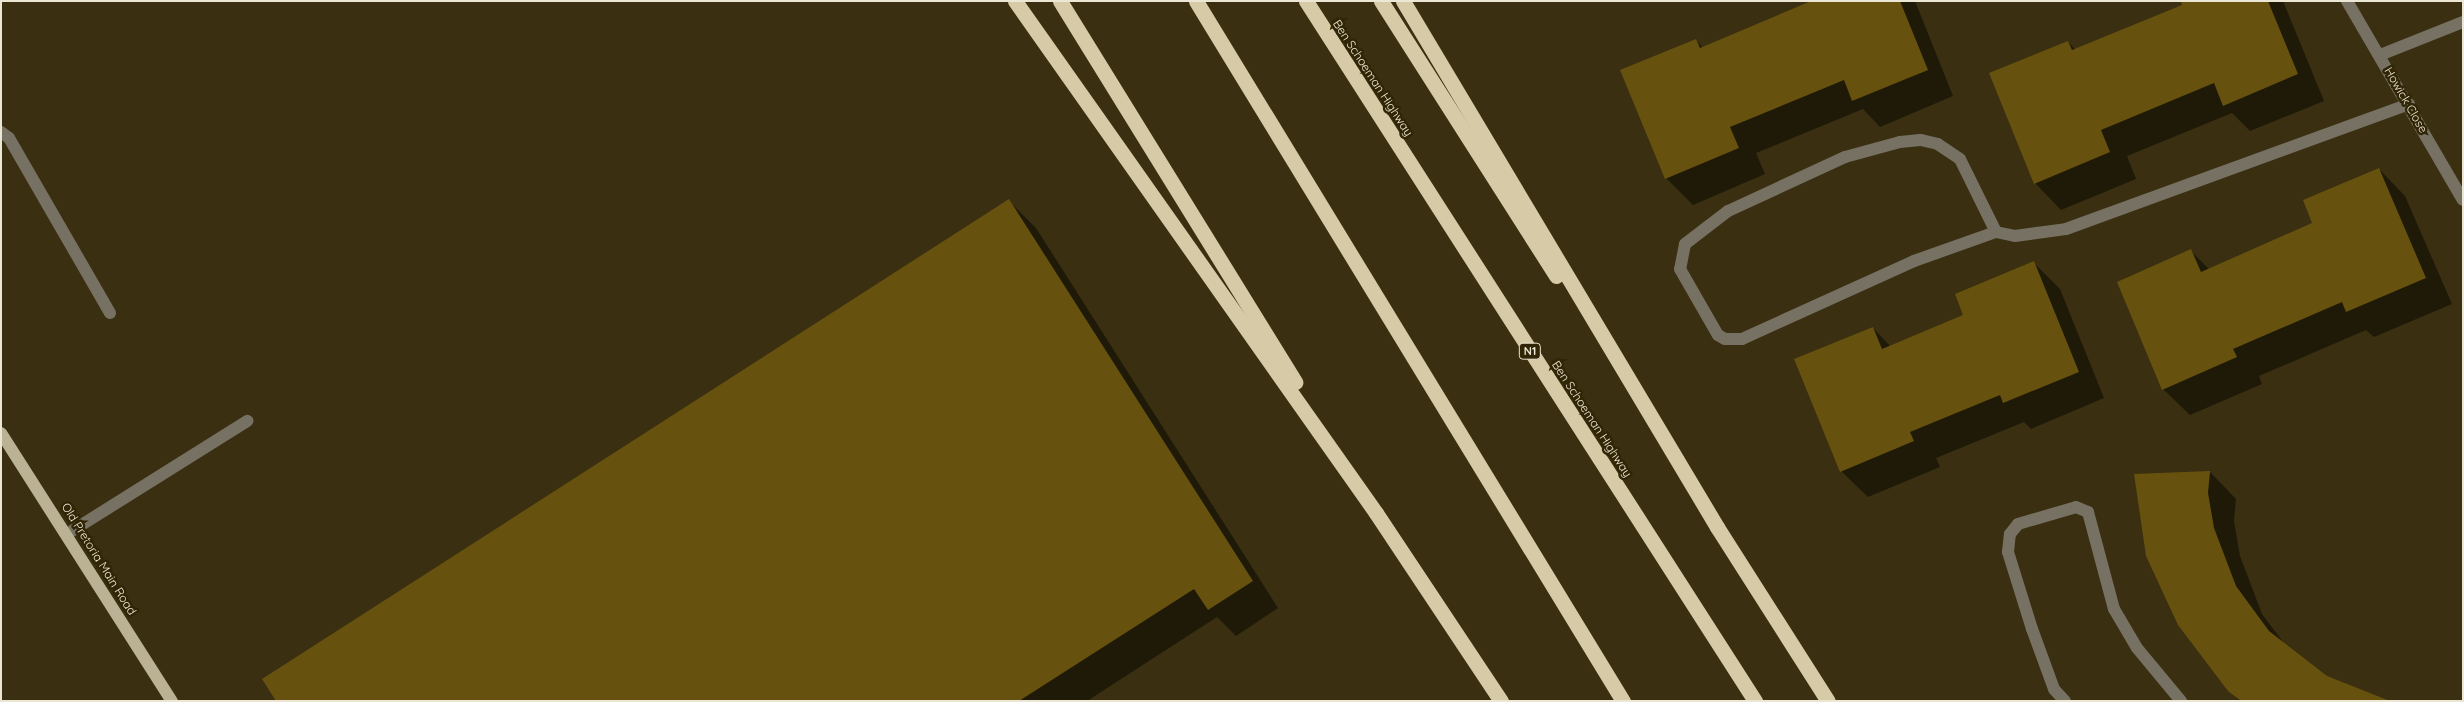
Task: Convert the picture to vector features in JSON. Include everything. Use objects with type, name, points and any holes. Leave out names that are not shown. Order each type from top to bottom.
[{"type":"highway","points":[[1015,1],[1376,513]]},
{"type":"highway","points":[[1060,1],[1376,513],[1500,701]]},
{"type":"highway","points":[[1196,1],[1623,701]]},
{"type":"highway","name":"Ben Schoeman Highway","points":[[1306,1],[1755,701]]},
{"type":"highway","points":[[1381,1],[1828,701]]},
{"type":"highway","points":[[1404,1],[1717,527]]},
{"type":"main road","name":"Old Pretoria Main Road","points":[[1,433],[172,701]]},
{"type":"street","name":"Howick Close","points":[[2347,1],[2409,104],[2463,200]]},
{"type":"street","points":[[2380,55],[2463,22]]},
{"type":"street","points":[[1996,232],[1960,159],[1938,144],[1920,140],[1900,142],[1844,158],[1728,211],[1685,244],[1680,269],[1718,335],[1724,338],[1742,339],[1914,261],[1996,232],[2015,236],[2066,230],[2409,104]]},
{"type":"street","points":[[1,132],[9,138],[110,313]]},
{"type":"street","points":[[67,534],[247,421]]},
{"type":"street","points":[[2065,701],[2054,689],[2032,629],[2008,552],[2010,534],[2018,524],[2076,507],[2088,512],[2114,610],[2137,648],[2181,701]]},
{"type":"building","points":[[1811,1],[1900,1],[1928,70],[1852,101],[1844,80],[1730,127],[1739,148],[1665,179],[1620,70],[1696,39],[1700,48]]},
{"type":"building","points":[[2181,1],[2268,1],[2298,74],[2223,106],[2214,83],[2101,130],[2110,152],[2034,184],[1989,73],[2068,41],[2072,50],[2182,5]]},
{"type":"building","points":[[2379,168],[2426,278],[2346,312],[2342,302],[2233,349],[2237,357],[2162,390],[2117,282],[2191,249],[2201,272],[2312,223],[2303,200]]},
{"type":"building","points":[[1009,199],[1253,581],[1208,610],[1194,589],[1019,701],[276,701],[262,679]]},
{"type":"building","points":[[2034,261],[2079,372],[2003,403],[2000,395],[1910,432],[1914,441],[1840,472],[1794,359],[1873,327],[1882,349],[1963,315],[1955,294]]},
{"type":"building","points":[[2210,471],[2208,493],[2214,528],[2236,586],[2269,631],[2327,676],[2390,701],[2241,701],[2228,691],[2178,625],[2146,556],[2134,474]]}]
